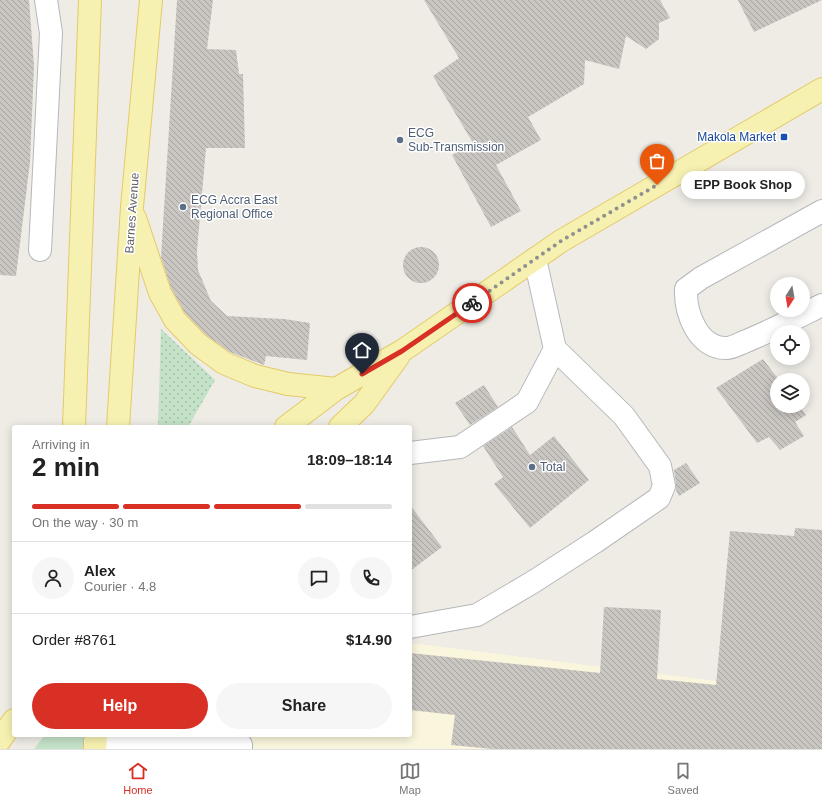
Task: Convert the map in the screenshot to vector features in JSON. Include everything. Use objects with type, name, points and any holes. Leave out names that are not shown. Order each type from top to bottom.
[{"type":"main road","points":[[74,425],[90,0]]},
{"type":"main road","name":"Barnes Avenue","points":[[118,425],[132,207],[151,0]]},
{"type":"main road","points":[[289,425],[336,389],[402,351],[561,241],[822,89]]},
{"type":"main road","points":[[132,207],[160,293],[175,320],[198,344],[224,363],[254,376],[288,384],[336,389]]},
{"type":"main road","points":[[342,425],[364,404],[402,351]]},
{"type":"main road","points":[[7,730],[12,714]]},
{"type":"lane","points":[[40,250],[51,33],[46,0]]},
{"type":"lane","points":[[822,211],[701,278],[686,289],[685,300],[690,317],[697,332],[712,346],[727,348],[759,336],[822,305]]},
{"type":"lane","points":[[412,627],[477,615],[533,582],[659,498],[664,486],[660,466],[624,416],[555,349],[535,259]]},
{"type":"lane","points":[[412,453],[460,447],[527,402],[555,349]]},
{"type":"lane","points":[[95,742],[241,747]]},
{"type":"shaded area","points":[[412,643],[822,694],[822,749],[137,749],[137,737],[412,737]]},
{"type":"green space","points":[[161,329],[215,380],[189,425],[158,425]]},
{"type":"green space","points":[[43,737],[86,737],[86,749],[34,749]]},
{"type":"building","points":[[0,0],[29,0],[34,66],[30,162],[16,276],[0,275]]},
{"type":"building","name":"ECG Accra East Regional Office","points":[[177,0],[213,0],[207,49],[236,50],[239,74],[243,74],[245,148],[206,148],[197,251],[198,270],[211,301],[227,316],[284,319],[310,323],[307,360],[266,356],[264,365],[230,352],[206,335],[185,313],[171,288],[161,257]]},
{"type":"building","points":[[424,0],[660,0],[670,18],[659,23],[659,39],[646,49],[626,36],[619,69],[585,60],[584,84],[528,117],[541,140],[496,165],[521,211],[491,227],[452,155],[473,143],[433,76],[459,58]]},
{"type":"building","points":[[738,0],[822,0],[754,32]]},
{"type":"building","points":[[425,247],[434,252],[438,258],[438,272],[434,278],[425,283],[417,283],[408,278],[404,272],[403,261],[408,252],[414,248]]},
{"type":"building","points":[[763,359],[774,373],[770,373],[770,413],[804,413],[806,415],[795,422],[804,436],[780,450],[769,437],[757,443],[716,388]]},
{"type":"building","points":[[484,385],[498,407],[470,425],[455,403]]},
{"type":"building","points":[[512,427],[530,455],[554,436],[589,480],[530,528],[494,484],[503,477],[483,446]]},
{"type":"building","points":[[686,463],[700,483],[679,496],[676,490],[674,470]]},
{"type":"building","points":[[412,508],[442,547],[412,570]]},
{"type":"building","points":[[795,528],[822,530],[822,749],[493,749],[451,745],[455,715],[412,710],[412,653],[600,673],[604,607],[661,610],[657,679],[716,685],[730,531],[794,536]]},
{"type":"way so far","points":[[472,303],[561,241],[657,185]]},
{"type":"place","name":"Makola Market","points":[[784,137]]},
{"type":"place","name":"ECG Sub-Transmission","points":[[400,140]]},
{"type":"place","name":"EPP Book Shop","points":[[657,185]]},
{"type":"place","name":"ECG Accra East Regional Office","points":[[183,207]]},
{"type":"place","name":"Total","points":[[532,467]]},
{"type":"route","points":[[362,374],[402,351],[472,303]]}]
